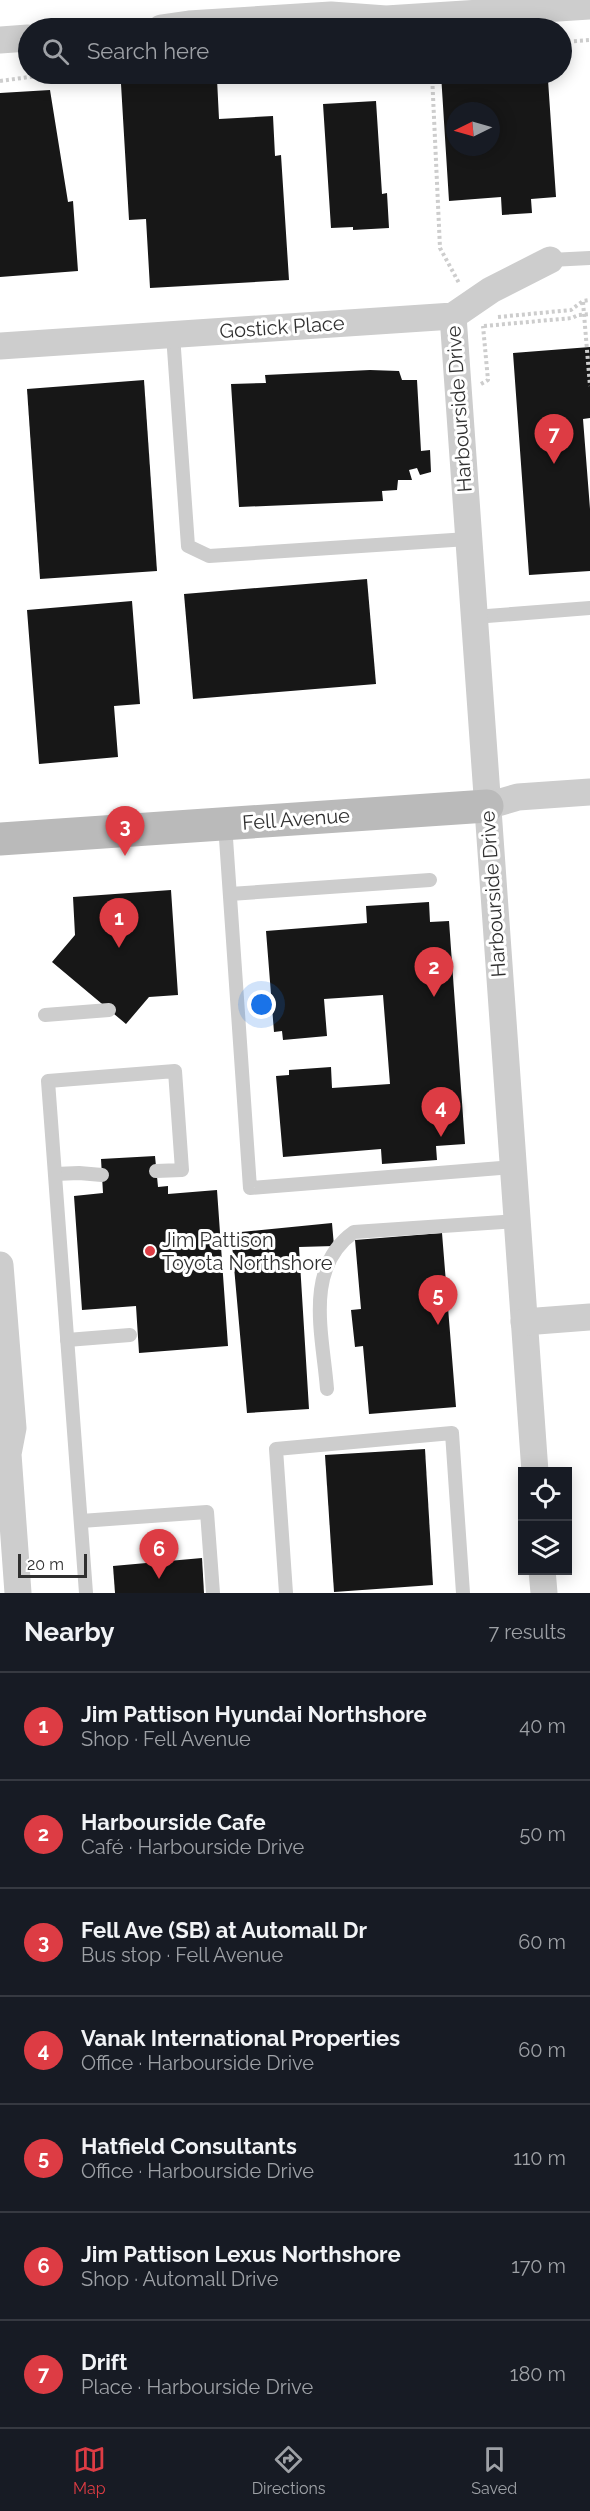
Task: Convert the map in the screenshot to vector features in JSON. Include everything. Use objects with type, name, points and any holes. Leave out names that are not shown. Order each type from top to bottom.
[{"type":"street","points":[[402,18],[590,6]]},
{"type":"street","points":[[284,18],[331,15],[372,18]]},
{"type":"street","points":[[0,40],[18,39]]},
{"type":"street","points":[[453,316],[490,290],[550,260]]},
{"type":"street","name":"Gostick Place","points":[[0,346],[453,316]]},
{"type":"street","name":"Harbourside Drive","points":[[453,316],[535,1467]]},
{"type":"street","name":"Fell Avenue","points":[[0,839],[487,806],[518,797],[590,792]]},
{"type":"street","points":[[0,1265],[13,1428],[4,1449],[18,1593]]},
{"type":"street","points":[[524,1322],[590,1317]]},
{"type":"street","points":[[542,1575],[544,1593]]},
{"type":"lane","points":[[550,260],[590,258]]},
{"type":"lane","points":[[173,335],[188,546],[209,556],[468,539]]},
{"type":"lane","points":[[474,617],[590,608]]},
{"type":"lane","points":[[225,824],[250,1188],[513,1167]]},
{"type":"lane","points":[[230,894],[430,880]]},
{"type":"lane","points":[[45,1015],[109,1010]]},
{"type":"lane","points":[[86,1593],[48,1081],[175,1071],[182,1170],[156,1171]]},
{"type":"lane","points":[[55,1174],[102,1175]]},
{"type":"lane","points":[[327,1389],[319,1290],[325,1265],[343,1240],[354,1232],[517,1221]]},
{"type":"lane","points":[[67,1340],[130,1335]]},
{"type":"lane","points":[[286,1593],[276,1449],[452,1433],[463,1593]]},
{"type":"lane","points":[[81,1521],[207,1512],[213,1593]]},
{"type":"path","points":[[572,41],[590,40]]},
{"type":"path","points":[[0,81],[18,79]]},
{"type":"path","points":[[432,84],[440,248],[457,281]]},
{"type":"path","points":[[488,318],[571,310],[583,301],[590,300]]},
{"type":"path","points":[[583,301],[587,314],[590,386]]},
{"type":"path","points":[[488,380],[483,326],[572,318],[587,314]]},
{"type":"building","points":[[121,84],[217,84],[219,119],[273,116],[275,156],[281,155],[289,280],[150,288],[146,219],[129,220]]},
{"type":"building","points":[[442,84],[548,84],[556,197],[531,199],[532,213],[502,215],[501,197],[449,201],[446,156],[500,156],[500,102],[446,102],[446,153]]},
{"type":"building","points":[[50,90],[68,202],[73,201],[78,271],[0,277],[0,93]]},
{"type":"building","points":[[376,101],[382,194],[387,193],[389,228],[353,230],[353,227],[331,228],[323,104]]},
{"type":"building","points":[[590,347],[590,418],[583,419],[590,509],[590,571],[529,575],[513,353]]},
{"type":"building","points":[[370,370],[399,371],[402,380],[417,380],[421,451],[430,450],[431,472],[420,475],[417,468],[409,470],[412,480],[398,480],[397,490],[382,491],[383,501],[239,507],[231,384],[266,383],[265,375]]},
{"type":"building","points":[[144,380],[157,571],[40,579],[27,389]]},
{"type":"building","points":[[367,579],[376,684],[193,699],[184,594]]},
{"type":"building","points":[[132,601],[140,704],[114,706],[118,757],[39,764],[27,610]]},
{"type":"building","points":[[171,890],[178,995],[149,997],[126,1024],[52,962],[75,935],[73,897]]},
{"type":"building","points":[[429,902],[430,922],[449,921],[465,1144],[436,1146],[437,1160],[382,1164],[381,1149],[283,1157],[276,1076],[289,1075],[289,1070],[331,1067],[332,1088],[390,1084],[383,995],[324,999],[327,1036],[283,1040],[282,1031],[274,1032],[266,931],[367,923],[366,906]]},
{"type":"building","name":"Jim Pattison Toyota Northshore","points":[[155,1156],[158,1187],[168,1186],[168,1194],[217,1190],[228,1346],[139,1353],[136,1306],[82,1310],[74,1196],[103,1193],[101,1159]]},
{"type":"building","points":[[332,1223],[334,1246],[299,1247],[309,1409],[247,1413],[231,1233]]},
{"type":"building","points":[[442,1233],[456,1407],[369,1414],[363,1346],[355,1347],[351,1310],[361,1309],[355,1240]]},
{"type":"building","points":[[425,1449],[433,1585],[334,1592],[325,1455]]},
{"type":"building","points":[[202,1558],[204,1593],[115,1593],[113,1566]]},
{"type":"place","name":"Drift","points":[[554,464]]},
{"type":"place","name":"Fell Ave (SB) at Automall Dr","points":[[125,856]]},
{"type":"place","name":"Jim Pattison Hyundai Northshore","points":[[119,948]]},
{"type":"place","name":"Harbourside Cafe","points":[[434,997]]},
{"type":"place","name":"Vanak International Properties","points":[[441,1137]]},
{"type":"place","name":"Jim Pattison Toyota Northshore","points":[[150,1251]]},
{"type":"place","name":"Hatfield Consultants","points":[[438,1325]]},
{"type":"place","name":"Jim Pattison Lexus Northshore","points":[[159,1579]]}]
